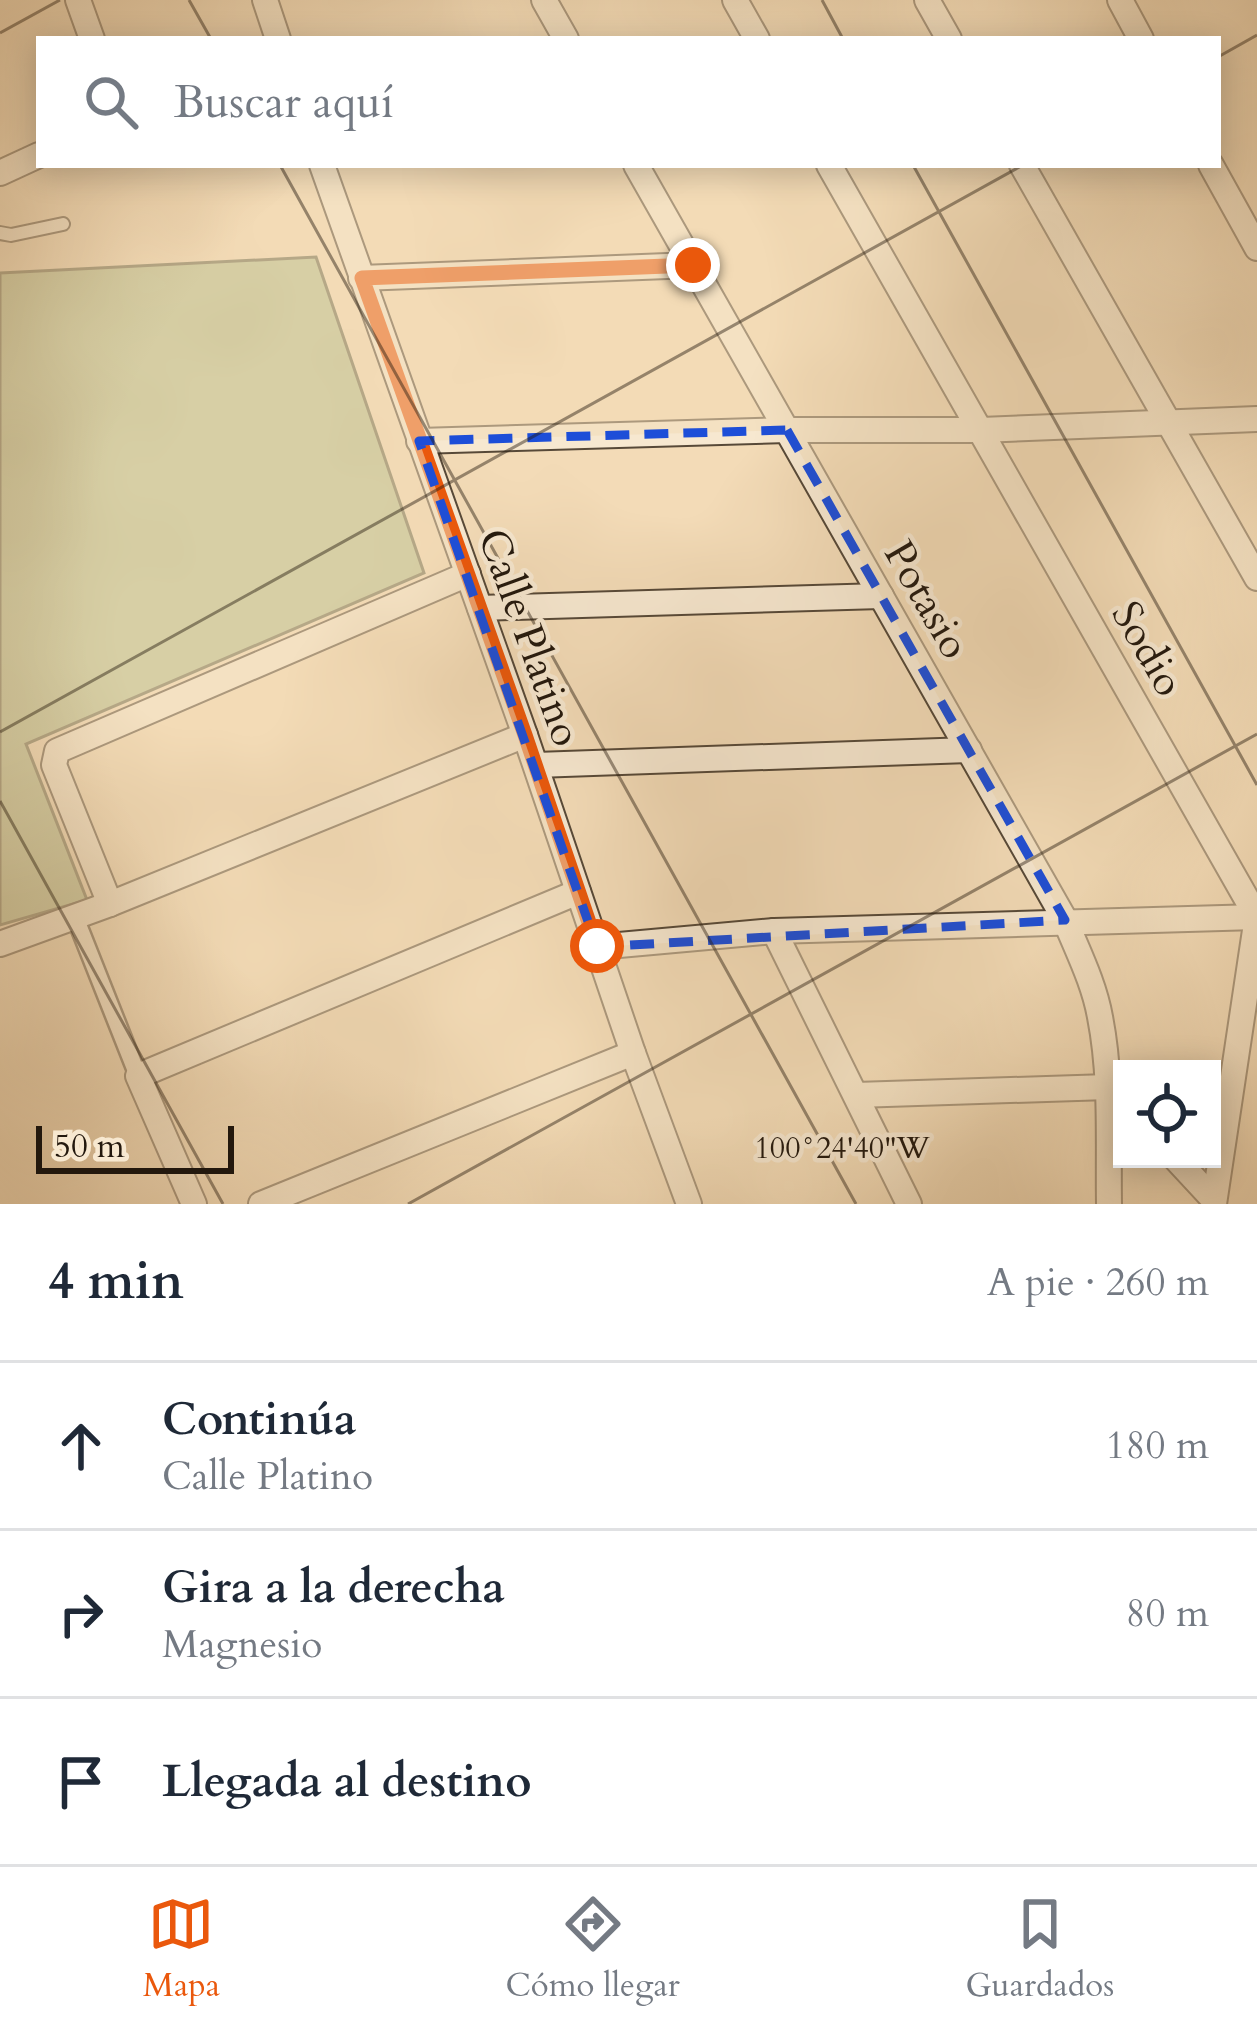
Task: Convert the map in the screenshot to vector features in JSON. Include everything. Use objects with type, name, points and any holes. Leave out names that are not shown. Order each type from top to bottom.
[{"type":"street","points":[[78,0],[91,36]]},
{"type":"street","points":[[265,0],[277,36]]},
{"type":"street","points":[[544,0],[564,36]]},
{"type":"street","points":[[735,0],[755,36]]},
{"type":"street","points":[[927,0],[948,36]]},
{"type":"street","points":[[1120,0],[1140,36]]},
{"type":"street","points":[[0,173],[36,156]]},
{"type":"street","name":"Calle Platino","points":[[323,168],[689,1204]]},
{"type":"street","name":"Potasio","points":[[638,168],[1065,920],[1093,987],[1113,1083]]},
{"type":"street","name":"Sodio","points":[[831,168],[1257,917]]},
{"type":"street","points":[[1024,168],[1257,578]]},
{"type":"street","points":[[1213,168],[1257,248]]},
{"type":"street","points":[[362,278],[693,265]]},
{"type":"street","points":[[418,442],[1257,419]]},
{"type":"street","points":[[110,904],[54,765],[57,751],[467,574]]},
{"type":"street","points":[[480,608],[881,596]]},
{"type":"street","points":[[0,944],[525,735]]},
{"type":"street","points":[[536,765],[969,750]]},
{"type":"street","points":[[138,1076],[578,892]]},
{"type":"street","points":[[75,917],[194,1204]]},
{"type":"street","points":[[597,946],[774,931],[1257,917],[1214,1202]]},
{"type":"street","points":[[774,931],[909,1204]]},
{"type":"street","points":[[261,1204],[633,1053]]},
{"type":"street","points":[[856,1095],[1113,1094]]},
{"type":"street","name":"Potasio","points":[[1109,1204],[1113,1131]]},
{"type":"street","points":[[1184,1168],[1214,1202]]},
{"type":"lane","points":[[0,233],[63,224]]},
{"type":"highlighted area","points":[[787,430],[1065,920],[597,947],[419,441]]},
{"type":"green space","points":[[316,257],[424,573],[26,744],[87,900],[0,925],[0,273]]},
{"type":"route","points":[[597,946],[362,278],[693,265]]}]
